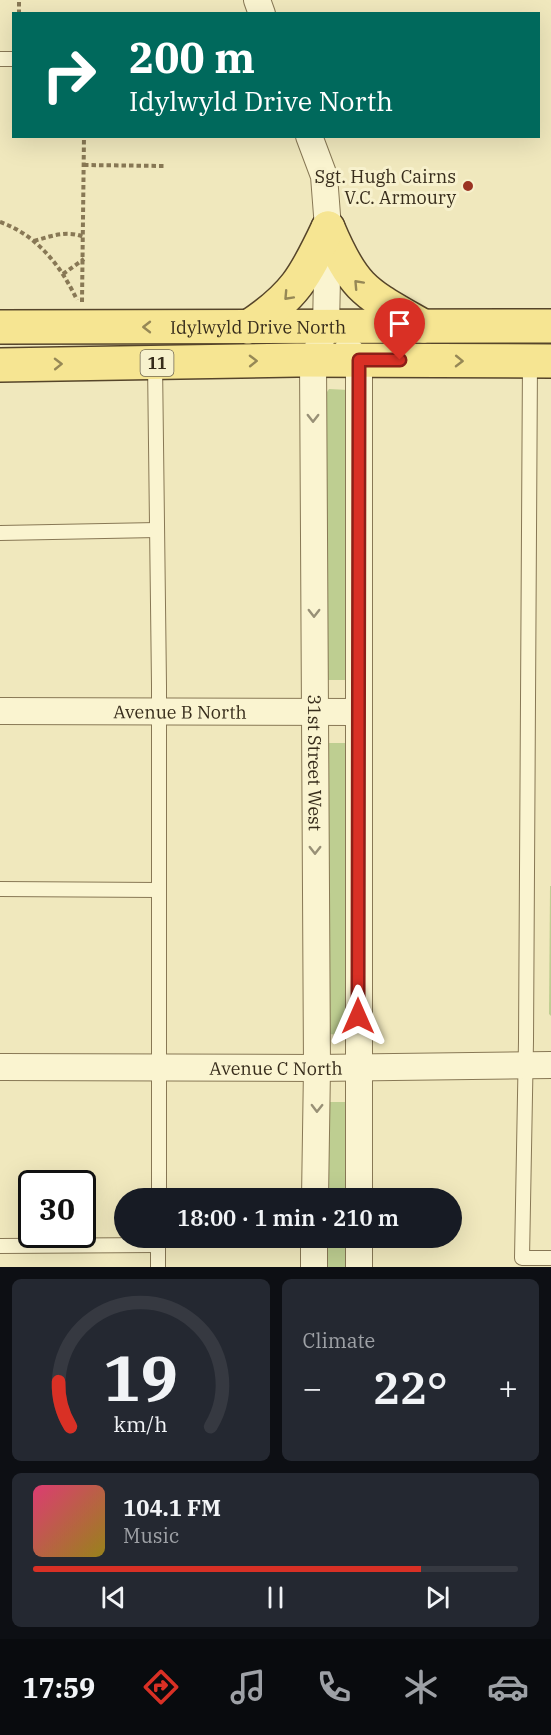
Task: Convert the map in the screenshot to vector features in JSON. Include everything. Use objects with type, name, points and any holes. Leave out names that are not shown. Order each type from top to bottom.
[{"type":"main road","points":[[248,327],[276,309],[306,275],[328,228]]},
{"type":"main road","points":[[328,228],[342,262],[364,290],[424,327]]},
{"type":"main road","name":"Idylwyld Drive North","points":[[0,327],[551,326]]},
{"type":"main road","name":"Idylwyld Drive North","points":[[0,365],[313,360],[541,361]]},
{"type":"street","name":"31st Street West","points":[[310,138],[324,176],[328,228],[326,327],[313,360],[317,1068],[315,1188]]},
{"type":"street","points":[[326,327],[359,360],[359,1188]]},
{"type":"street","name":"Avenue B North","points":[[0,711],[359,712]]},
{"type":"street","name":"Avenue C North","points":[[0,1067],[358,1068],[538,1065]]},
{"type":"street","points":[[314,1248],[314,1267]]},
{"type":"street","points":[[359,1248],[359,1267]]},
{"type":"lane","points":[[541,361],[538,1065],[522,1258],[551,1258]]},
{"type":"lane","points":[[155,363],[161,1066],[159,1188]]},
{"type":"lane","points":[[0,533],[158,530]]},
{"type":"lane","points":[[0,889],[158,890]]},
{"type":"lane","points":[[0,1246],[114,1242]]},
{"type":"lane","points":[[158,1248],[158,1267]]},
{"type":"path","points":[[0,222],[33,242],[49,255],[63,274],[82,312],[84,138]]},
{"type":"path","points":[[84,165],[165,166]]},
{"type":"path","points":[[33,242],[57,234],[76,234],[84,237]]},
{"type":"path","points":[[63,274],[84,259]]},
{"type":"green space","points":[[329,389],[349,390],[347,680],[327,680],[325,395]]},
{"type":"green space","points":[[326,743],[348,743],[346,1035],[327,1034]]},
{"type":"green space","points":[[551,886],[551,1016],[549,1014]]},
{"type":"green space","points":[[327,1102],[346,1102],[350,1188],[324,1188]]},
{"type":"green space","points":[[324,1248],[350,1248],[350,1267],[324,1267]]},
{"type":"place","name":"Sgt. Hugh Cairns V.C. Armoury","points":[[468,186]]},
{"type":"route","points":[[358,1016],[359,360],[400,360]]}]
